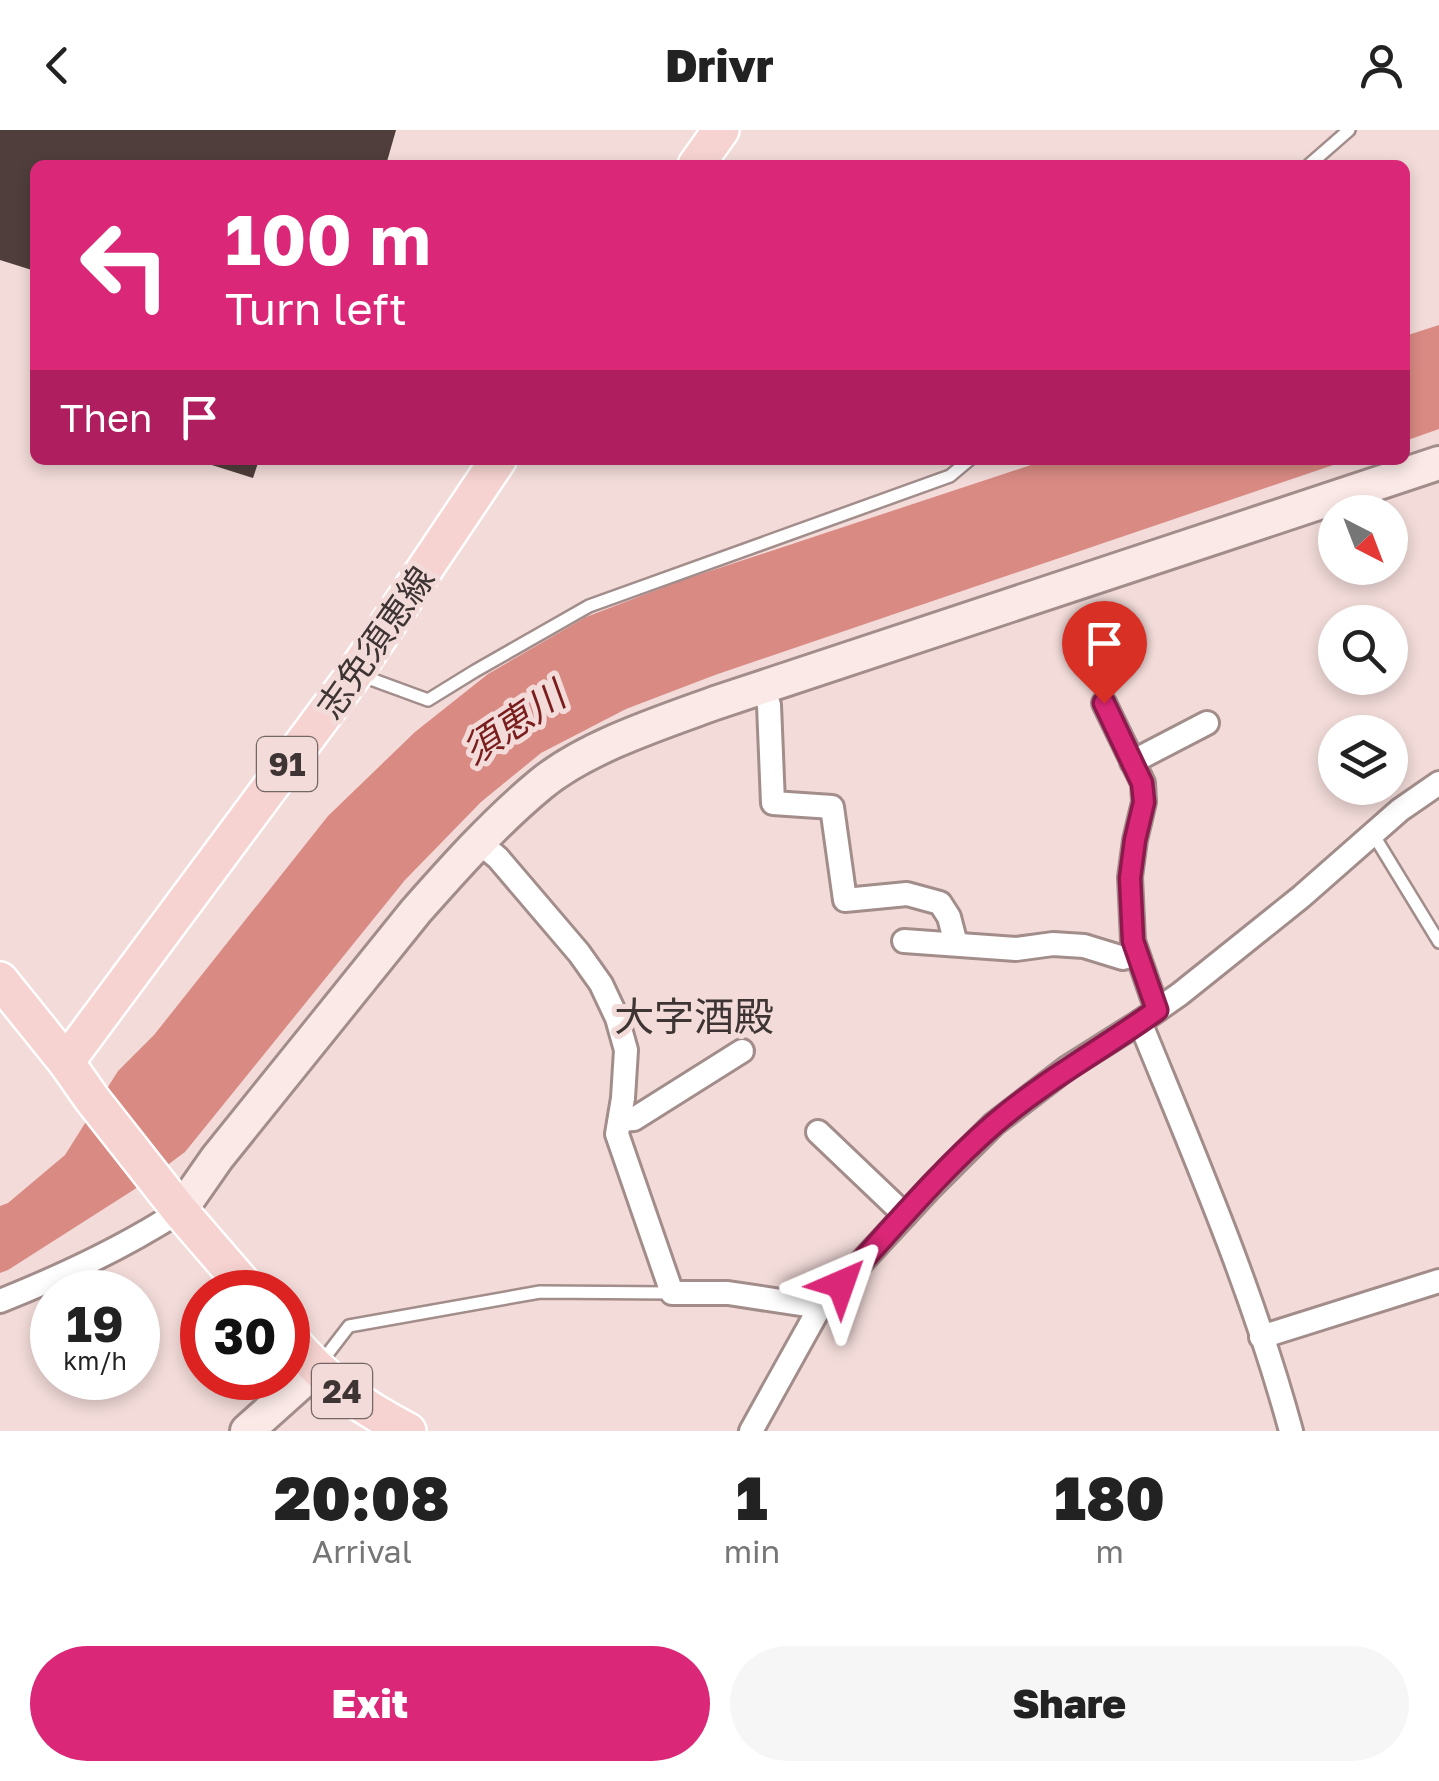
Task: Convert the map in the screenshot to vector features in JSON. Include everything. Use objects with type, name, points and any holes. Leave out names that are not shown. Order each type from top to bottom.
[{"type":"main road","points":[[700,160],[721,130]]},
{"type":"main road","name":"志免須恵線","points":[[66,1062],[355,673],[495,465]]},
{"type":"main road","points":[[0,980],[231,1270]]},
{"type":"main road","name":"24","points":[[310,1363],[367,1410],[408,1431]]},
{"type":"street","points":[[0,1301],[60,1278],[136,1240],[171,1199],[217,1158],[403,926],[479,842],[543,782],[593,752],[762,687],[1439,464]]},
{"type":"street","points":[[762,687],[769,705],[772,803],[832,807],[845,900],[907,894],[928,898],[940,903],[949,917],[956,944]]},
{"type":"street","points":[[1104,703],[1142,783],[1144,802],[1130,878],[1133,941],[1149,1016],[1291,1431]]},
{"type":"street","points":[[1132,762],[1208,723]]},
{"type":"street","points":[[751,1431],[820,1307],[994,1124],[1067,1068],[1149,1016],[1439,782]]},
{"type":"street","points":[[479,842],[498,858],[579,953],[618,1018],[626,1050],[618,1134],[672,1293],[728,1294],[820,1307]]},
{"type":"street","points":[[904,941],[1016,949],[1053,944],[1084,946],[1122,958],[1138,954]]},
{"type":"street","points":[[620,1120],[634,1119],[742,1052]]},
{"type":"street","points":[[818,1132],[906,1215]]},
{"type":"street","points":[[1261,1337],[1439,1281]]},
{"type":"street","points":[[247,1431],[316,1370]]},
{"type":"lane","points":[[1315,160],[1349,130]]},
{"type":"lane","points":[[355,673],[428,700],[589,606],[950,476],[963,465]]},
{"type":"lane","points":[[1373,834],[1439,942]]},
{"type":"lane","points":[[316,1370],[348,1326],[540,1292],[672,1293]]},
{"type":"water","points":[[1439,325],[1439,429],[1410,439],[1410,334]]},
{"type":"water","name":"須恵川","points":[[1031,465],[1333,465],[715,675],[626,709],[541,753],[481,802],[405,880],[185,1152],[135,1189],[0,1273],[0,1206],[65,1155],[118,1071],[154,1035],[328,816],[415,732],[488,674],[586,617],[680,581]]},
{"type":"building","points":[[0,130],[396,130],[387,160],[30,160],[30,269],[0,260]]},
{"type":"building","points":[[212,465],[257,465],[253,478]]},
{"type":"district","name":"大字酒殿","points":[[694,1016]]},
{"type":"route","points":[[841,1284],[994,1124],[1067,1068],[1157,1010],[1133,941],[1130,878],[1144,802],[1142,783],[1104,703]]}]
